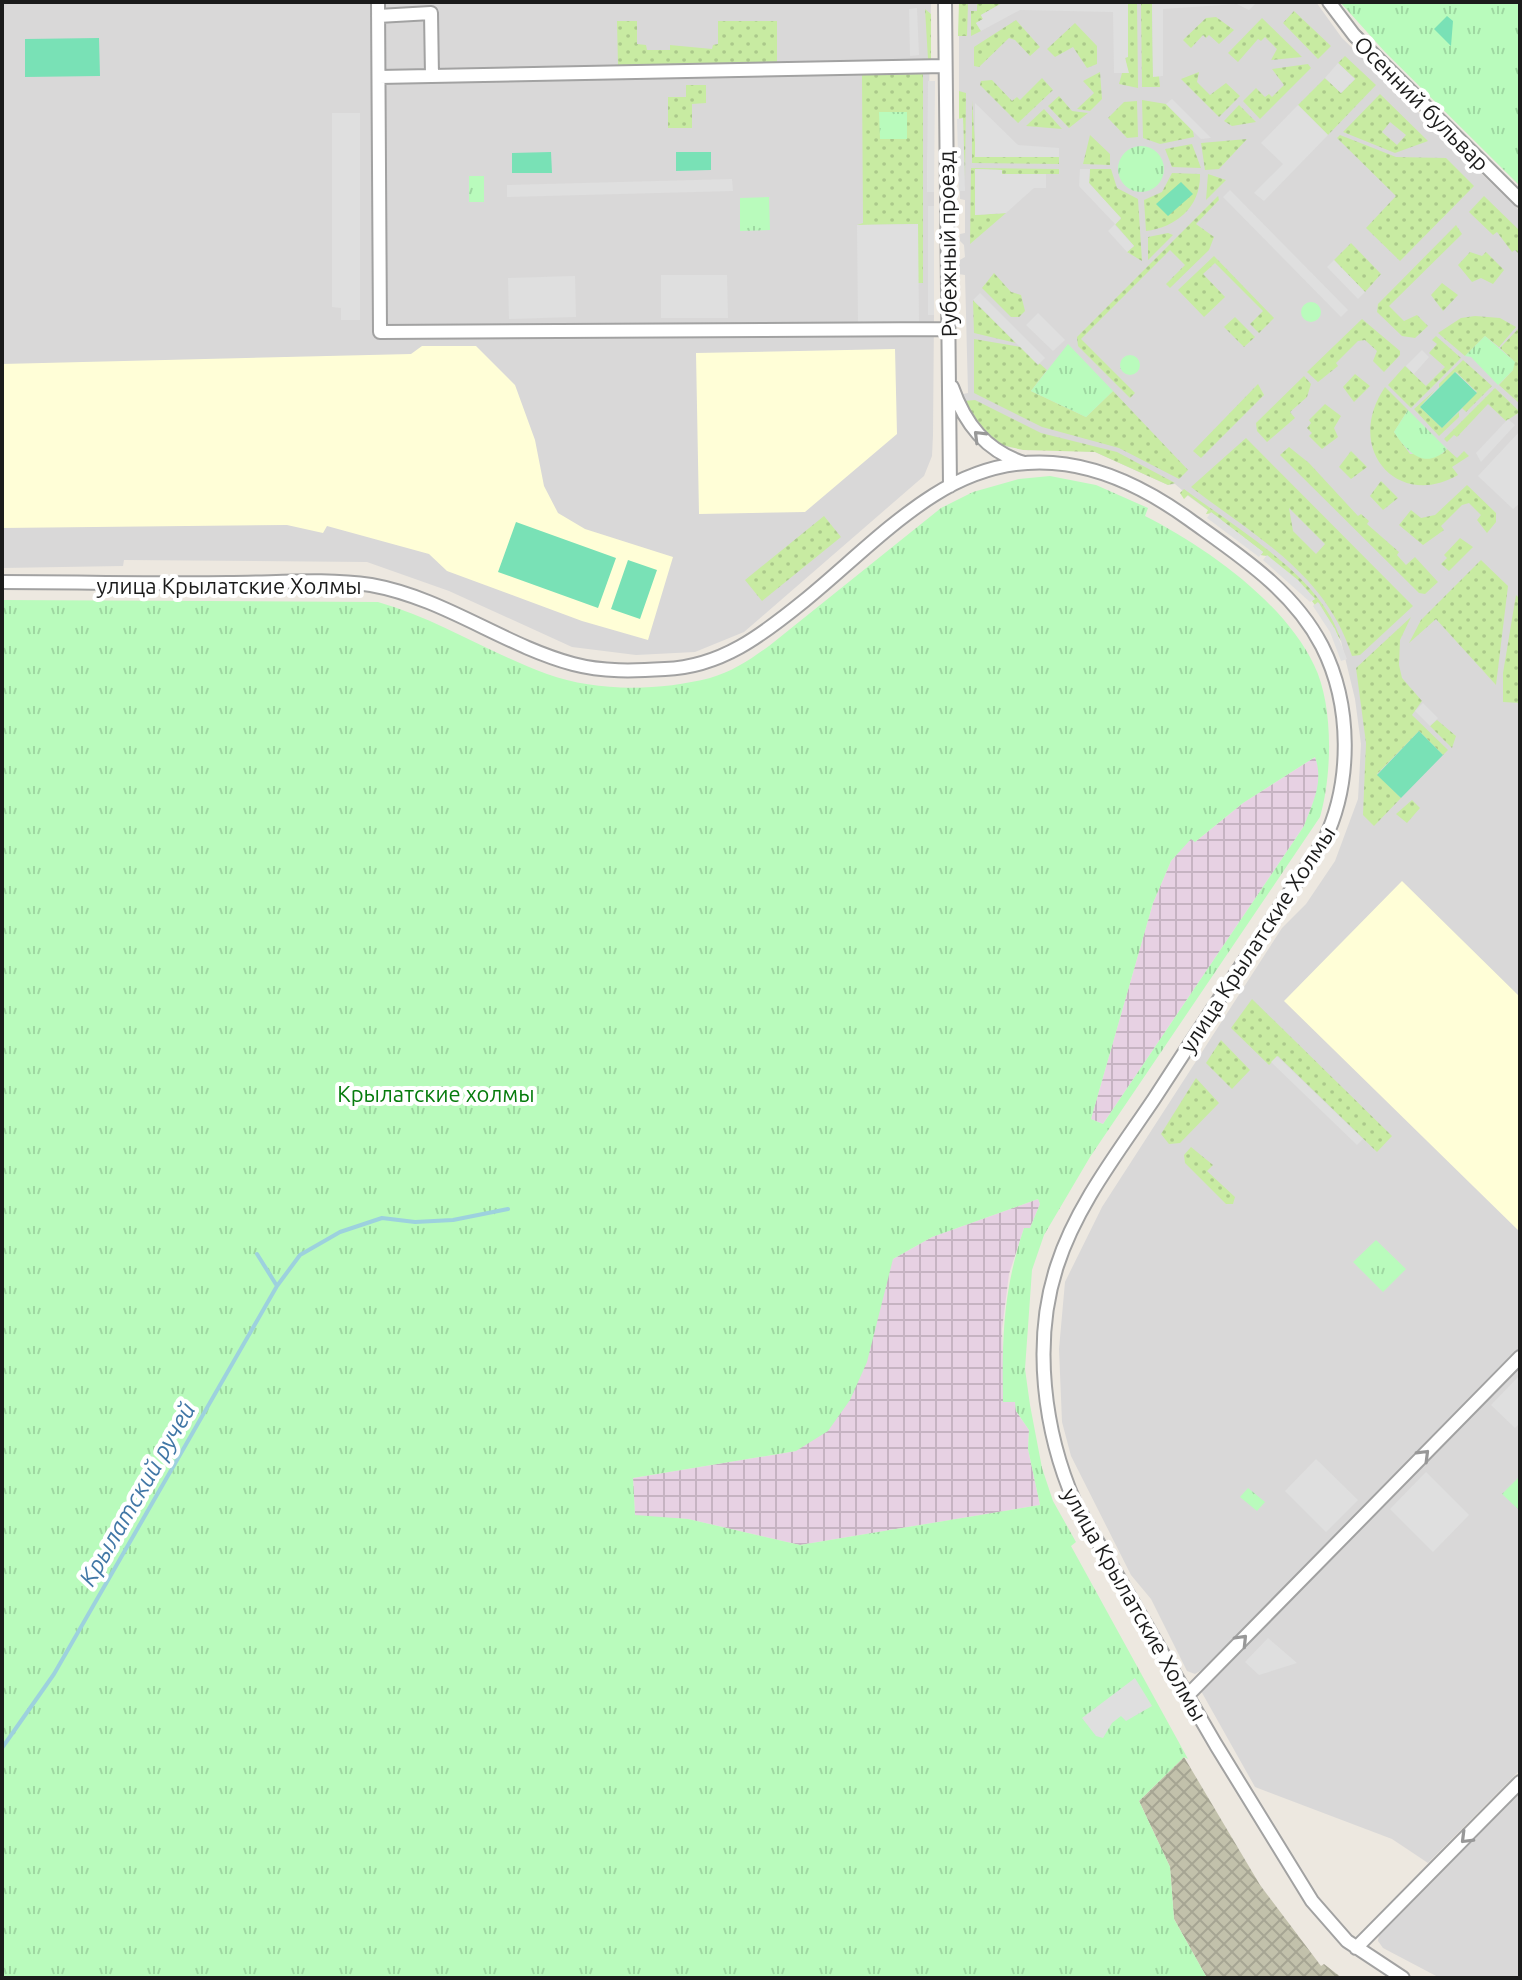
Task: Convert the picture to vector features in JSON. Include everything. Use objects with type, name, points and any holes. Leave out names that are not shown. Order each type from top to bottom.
[{"type":"street","points":[[378,2],[380,332],[948,329]]},
{"type":"street","name":"Рубежный проезд","points":[[945,2],[950,486]]},
{"type":"street","name":"Осенний бульвар","points":[[1329,2],[1354,35],[1520,200]]},
{"type":"street","points":[[378,16],[431,13],[432,76]]},
{"type":"street","points":[[379,77],[945,66]]},
{"type":"street","points":[[949,377],[961,411],[975,432],[1000,452],[1027,463]]},
{"type":"street","name":"улица Крылатские Холмы","points":[[2,582],[366,584],[436,604],[569,663],[612,670],[670,669],[724,657],[749,643],[927,500],[950,486],[984,472],[1027,463],[1085,466],[1124,479],[1164,501],[1259,571],[1296,606],[1320,642],[1331,670],[1343,728],[1341,796],[1324,841],[1104,1175],[1063,1249],[1051,1289],[1046,1384],[1049,1421],[1060,1466],[1075,1503],[1187,1696],[1300,1884],[1325,1919],[1356,1948],[1403,1978]]},
{"type":"street","points":[[1187,1696],[1520,1357]]},
{"type":"street","points":[[1356,1948],[1520,1782]]},
{"type":"shaded area","points":[[2,2],[931,2],[927,191],[934,192],[934,206],[928,207],[928,315],[934,315],[933,435],[932,456],[924,476],[744,632],[695,652],[636,655],[572,647],[449,591],[367,562],[124,560],[123,566],[2,568]]},
{"type":"shaded area","points":[[959,2],[1316,2],[1342,38],[1520,211],[1520,1349],[1208,1666],[1195,1674],[1187,1671],[1151,1599],[1131,1575],[1071,1456],[1062,1422],[1059,1349],[1065,1282],[1102,1207],[1282,928],[1306,904],[1335,861],[1358,799],[1361,744],[1355,699],[1341,641],[1318,603],[1315,605],[1312,601],[1315,598],[1267,556],[1261,555],[1263,552],[1211,513],[1206,514],[1209,511],[1187,495],[1184,499],[1182,490],[1175,484],[1168,485],[1095,452],[1007,447],[964,408],[963,394],[968,393],[965,275],[958,274],[958,261],[965,257],[964,245],[960,241],[960,234],[965,233],[965,200],[960,199],[960,191],[964,191],[959,119]]},
{"type":"shaded area","points":[[1004,2],[1128,2],[1128,57],[1125,58],[1129,73],[1114,73],[1113,12],[1020,10],[981,31],[976,23],[983,19],[981,15]]},
{"type":"shaded area","points":[[1152,2],[1257,2],[1249,10],[1237,4],[1163,9],[1163,76],[1153,77]]},
{"type":"shaded area","points":[[917,8],[919,55],[910,56],[909,9]]},
{"type":"shaded area","points":[[1338,63],[1355,79],[1341,93],[1325,78]]},
{"type":"shaded area","points":[[928,81],[935,81],[934,192],[927,192]]},
{"type":"shaded area","points":[[1172,99],[1211,138],[1201,139],[1166,104]]},
{"type":"shaded area","points":[[975,103],[1018,145],[1059,148],[1059,157],[975,157]]},
{"type":"shaded area","points":[[1298,105],[1328,135],[1264,201],[1254,193],[1283,164],[1261,143]]},
{"type":"shaded area","points":[[332,113],[360,113],[360,320],[341,320],[341,308],[332,307]]},
{"type":"shaded area","points":[[963,118],[965,191],[959,191],[957,119]]},
{"type":"shaded area","points":[[975,169],[1002,170],[1002,174],[1046,174],[1046,188],[1034,188],[1006,213],[975,215]]},
{"type":"shaded area","points":[[1080,169],[1090,169],[1089,183],[1121,218],[1115,225],[1134,246],[1127,252],[1108,231],[1115,224],[1079,186]]},
{"type":"shaded area","points":[[732,179],[733,191],[507,197],[507,185]]},
{"type":"shaded area","points":[[1230,190],[1348,310],[1341,317],[1223,197]]},
{"type":"shaded area","points":[[928,206],[934,206],[934,315],[928,315]]},
{"type":"shaded area","points":[[918,224],[919,324],[858,324],[857,225]]},
{"type":"shaded area","points":[[1334,260],[1365,292],[1358,299],[1327,267]]},
{"type":"shaded area","points":[[661,275],[727,275],[728,318],[661,318]]},
{"type":"shaded area","points":[[575,276],[576,317],[509,319],[508,278]]},
{"type":"shaded area","points":[[980,293],[1045,358],[1038,365],[973,300]]},
{"type":"shaded area","points":[[1038,313],[1065,340],[1053,351],[1026,325]]},
{"type":"shaded area","points":[[422,346],[476,346],[515,385],[535,440],[544,486],[558,513],[585,529],[673,557],[648,640],[582,621],[447,571],[429,554],[327,526],[323,533],[287,525],[2,528],[2,364],[411,354]]},
{"type":"shaded area","points":[[895,349],[897,434],[805,512],[699,514],[696,353]]},
{"type":"shaded area","points":[[1422,350],[1429,357],[1414,374],[1406,366]]},
{"type":"shaded area","points":[[1508,419],[1515,425],[1481,462],[1476,453]]},
{"type":"shaded area","points":[[1520,431],[1520,503],[1513,509],[1478,476]]},
{"type":"shaded area","points":[[1211,512],[1263,552],[1259,557],[1207,518]]},
{"type":"shaded area","points":[[1267,555],[1298,580],[1315,599],[1310,602],[1263,560]]},
{"type":"shaded area","points":[[1318,602],[1335,629],[1347,659],[1341,661],[1330,632],[1313,606]]},
{"type":"shaded area","points":[[1423,703],[1438,718],[1430,726],[1415,711]]},
{"type":"shaded area","points":[[1315,757],[1319,769],[1318,790],[1304,826],[1103,1124],[1091,1119],[1153,903],[1171,861],[1191,838],[1195,842],[1243,803]]},
{"type":"shaded area","points":[[1402,881],[1520,997],[1520,1232],[1284,1001]]},
{"type":"shaded area","points":[[1277,1056],[1363,1139],[1357,1145],[1271,1062]]},
{"type":"shaded area","points":[[1038,1199],[1040,1204],[1030,1228],[1024,1228],[1009,1274],[1002,1329],[1004,1402],[1015,1402],[1016,1411],[1029,1430],[1028,1449],[1040,1505],[800,1545],[688,1519],[635,1516],[633,1478],[796,1451],[893,1259],[932,1237]]},
{"type":"shaded area","points":[[1520,1363],[1520,1770],[1428,1863],[1392,1839],[1255,1787],[1201,1691]]},
{"type":"shaded area","points":[[1520,1375],[1520,1423],[1515,1428],[1491,1405]]},
{"type":"shaded area","points":[[1316,1459],[1358,1500],[1326,1532],[1285,1491]]},
{"type":"shaded area","points":[[1426,1472],[1469,1515],[1433,1552],[1390,1509]]},
{"type":"shaded area","points":[[1268,1638],[1297,1663],[1259,1675],[1245,1662]]},
{"type":"shaded area","points":[[1135,1678],[1152,1706],[1126,1721],[1121,1716],[1112,1723],[1103,1738],[1096,1736],[1082,1718]]},
{"type":"shaded area","points":[[1184,1757],[1260,1885],[1321,1966],[1324,1964],[1342,1978],[1207,1978],[1174,1919],[1170,1867],[1139,1801]]},
{"type":"shaded area","points":[[1520,1791],[1520,1978],[1440,1978],[1383,1948],[1378,1941],[1379,1934]]},
{"type":"green space","points":[[959,2],[968,2],[967,36],[958,36]]},
{"type":"green space","points":[[977,2],[1004,2],[981,15],[983,19],[976,23],[981,31],[971,36],[971,11],[977,11]]},
{"type":"green space","points":[[1128,2],[1137,2],[1138,88],[1119,84],[1122,73],[1128,73],[1125,57],[1128,57]]},
{"type":"green space","points":[[1141,2],[1152,2],[1153,76],[1159,76],[1160,87],[1142,87]]},
{"type":"green space","points":[[1340,2],[1520,2],[1520,186],[1385,52]]},
{"type":"green space","points":[[925,9],[931,14],[931,59],[928,59]]},
{"type":"green space","points":[[1294,11],[1331,46],[1318,59],[1283,23]]},
{"type":"green space","points":[[1447,16],[1453,21],[1451,46],[1434,29]]},
{"type":"green space","points":[[1216,17],[1234,30],[1219,44],[1209,35],[1206,38],[1203,35],[1191,48],[1183,40],[1206,18]]},
{"type":"green space","points":[[1262,18],[1302,57],[1271,60],[1277,49],[1265,37],[1261,41],[1258,39],[1238,62],[1228,53]]},
{"type":"green space","points":[[1016,20],[1040,47],[1030,56],[1009,38],[979,67],[974,66],[974,47]]},
{"type":"green space","points":[[617,21],[637,21],[637,44],[646,45],[647,50],[670,50],[670,45],[712,49],[713,45],[718,44],[718,21],[777,21],[777,62],[618,66]]},
{"type":"green space","points":[[1075,23],[1097,46],[1097,64],[1087,68],[1073,47],[1055,57],[1047,49]]},
{"type":"green space","points":[[99,38],[100,76],[25,77],[25,39]]},
{"type":"green space","points":[[1345,56],[1376,85],[1328,135],[1298,105],[1325,78],[1341,93],[1355,79],[1338,63]]},
{"type":"green space","points":[[1308,64],[1311,68],[1260,119],[1243,101],[1256,88],[1265,97],[1269,94],[1272,97],[1284,85],[1272,69]]},
{"type":"green space","points":[[1100,72],[1102,99],[1090,111],[1077,109],[1094,93],[1083,81]]},
{"type":"green space","points":[[1199,72],[1197,82],[1210,95],[1226,83],[1240,96],[1219,117],[1181,79]]},
{"type":"green space","points":[[923,74],[923,283],[918,283],[918,224],[857,225],[863,223],[862,75]]},
{"type":"green space","points":[[1042,78],[1053,90],[1018,123],[980,85],[981,81],[992,80],[1012,101],[1017,97],[1020,100]]},
{"type":"green space","points":[[686,85],[706,85],[706,103],[692,104],[692,128],[668,128],[668,97],[686,97]]},
{"type":"green space","points":[[959,91],[966,93],[965,181],[963,119],[959,119]]},
{"type":"green space","points":[[1380,94],[1428,141],[1395,153],[1343,132]],"holes":[[[1390,122],[1406,135],[1397,145],[1382,132]]]},
{"type":"green space","points":[[1059,96],[1072,111],[1088,113],[1069,128],[1048,106]]},
{"type":"green space","points":[[972,100],[976,157],[1059,157],[1059,164],[972,163]]},
{"type":"green space","points":[[1142,100],[1166,104],[1193,131],[1194,137],[1160,144],[1143,138]]},
{"type":"green space","points":[[1137,101],[1138,137],[1127,138],[1108,118],[1124,102]]},
{"type":"green space","points":[[1239,105],[1256,122],[1232,126],[1224,121]]},
{"type":"green space","points":[[1044,109],[1062,129],[1026,126]]},
{"type":"green space","points":[[879,112],[907,112],[907,139],[880,139]]},
{"type":"green space","points":[[1090,135],[1110,154],[1110,165],[1083,164]]},
{"type":"green space","points":[[1340,135],[1396,157],[1446,158],[1474,186],[1400,261],[1366,228],[1396,196],[1337,138]]},
{"type":"green space","points":[[1247,139],[1219,169],[1205,170],[1201,143]]},
{"type":"green space","points":[[1192,144],[1201,168],[1172,167],[1165,149]]},
{"type":"green space","points":[[1141,146],[1158,152],[1164,169],[1158,186],[1141,192],[1124,186],[1118,169],[1124,152]]},
{"type":"green space","points":[[551,152],[552,173],[512,173],[512,153]]},
{"type":"green space","points":[[676,152],[711,152],[711,170],[676,171]]},
{"type":"green space","points":[[971,168],[1059,169],[1059,174],[1002,174],[1002,170],[975,169],[975,215],[1006,213],[970,244]]},
{"type":"green space","points":[[1090,169],[1111,169],[1117,188],[1138,199],[1142,261],[1127,252],[1134,246],[1115,224],[1121,219],[1089,183]]},
{"type":"green space","points":[[1172,173],[1200,174],[1192,205],[1177,220],[1146,231],[1144,200],[1162,192]]},
{"type":"green space","points":[[1208,174],[1226,180],[1206,200]]},
{"type":"green space","points":[[469,176],[484,176],[484,202],[469,202]]},
{"type":"green space","points":[[1181,182],[1193,194],[1168,216],[1156,204]]},
{"type":"green space","points":[[1218,196],[1219,200],[1196,224],[1214,237],[1209,250],[1170,288],[1166,284],[1185,265],[1170,250],[1081,339],[1135,393],[1130,398],[1078,346],[1077,337]]},
{"type":"green space","points":[[1484,196],[1520,231],[1520,255],[1515,250],[1512,252],[1497,232],[1493,235],[1469,212]]},
{"type":"green space","points":[[769,197],[770,230],[740,231],[740,198]]},
{"type":"green space","points":[[1456,225],[1462,234],[1389,306],[1404,321],[1417,315],[1428,326],[1415,338],[1402,336],[1377,312],[1378,304]]},
{"type":"green space","points":[[1173,235],[1148,260],[1148,237]]},
{"type":"green space","points":[[1351,243],[1381,274],[1365,292],[1334,260]]},
{"type":"green space","points":[[1470,252],[1482,256],[1486,252],[1504,270],[1493,284],[1481,278],[1472,282],[1458,265]]},
{"type":"green space","points":[[1214,256],[1274,318],[1259,333],[1250,324],[1263,311],[1215,263],[1203,274],[1225,297],[1204,317],[1178,290]]},
{"type":"green space","points":[[994,273],[1011,292],[1021,295],[1025,311],[1019,317],[1011,317],[982,288]]},
{"type":"green space","points":[[1442,283],[1458,295],[1443,311],[1431,295]]},
{"type":"green space","points":[[973,300],[1016,343],[974,333]]},
{"type":"green space","points":[[1307,302],[1315,302],[1321,312],[1315,322],[1307,322],[1301,316],[1301,308]]},
{"type":"green space","points":[[1235,317],[1255,337],[1244,347],[1224,327]]},
{"type":"green space","points":[[1461,318],[1500,318],[1516,327],[1499,347],[1485,336],[1465,356],[1438,333]]},
{"type":"green space","points":[[1362,319],[1400,351],[1400,355],[1384,372],[1373,361],[1377,351],[1365,340],[1358,341],[1336,363],[1338,366],[1318,382],[1307,372]]},
{"type":"green space","points":[[1518,329],[1520,404],[1499,385],[1513,370],[1513,360],[1500,348]]},
{"type":"green space","points":[[1436,336],[1461,358],[1411,408],[1388,385],[1405,366],[1426,386],[1445,367],[1429,353],[1437,344],[1432,340]]},
{"type":"green space","points":[[1485,336],[1515,362],[1513,370],[1498,385],[1471,357],[1465,356]]},
{"type":"green space","points":[[974,339],[1021,347],[1047,370],[1031,391],[1086,417],[1113,391],[1188,470],[1179,479],[1119,448],[1042,427],[974,393]]},
{"type":"green space","points":[[1068,344],[1113,391],[1086,417],[1031,391]]},
{"type":"green space","points":[[1126,355],[1134,355],[1140,365],[1134,375],[1126,375],[1120,369],[1120,361]]},
{"type":"green space","points":[[1463,360],[1492,386],[1466,412],[1462,408],[1477,392],[1456,372],[1439,388],[1439,384]]},
{"type":"green space","points":[[1455,372],[1477,393],[1442,428],[1420,407]]},
{"type":"green space","points":[[1355,374],[1370,386],[1354,402],[1343,387]]},
{"type":"green space","points":[[1304,376],[1311,384],[1307,397],[1290,412],[1295,418],[1267,442],[1257,431],[1256,423]]},
{"type":"green space","points":[[1258,384],[1264,395],[1201,458],[1193,451]]},
{"type":"green space","points":[[1385,387],[1408,410],[1394,432],[1410,454],[1442,454],[1447,449],[1457,458],[1464,451],[1469,456],[1452,467],[1458,475],[1436,484],[1415,485],[1397,479],[1383,467],[1374,451],[1370,432],[1374,410]]},
{"type":"green space","points":[[1495,388],[1520,412],[1506,421],[1488,404],[1457,437],[1454,435],[1447,442],[1444,439]]},
{"type":"green space","points":[[1435,390],[1420,407],[1442,428],[1459,412],[1459,417],[1439,436],[1414,409]]},
{"type":"green space","points":[[975,400],[1041,433],[1117,452],[1175,483],[1168,485],[1095,452],[1023,450],[997,444],[982,435],[964,401]]},
{"type":"green space","points":[[1325,404],[1341,416],[1334,428],[1338,437],[1322,449],[1309,436],[1312,433],[1307,428],[1311,423],[1309,420]]},
{"type":"green space","points":[[1408,410],[1447,449],[1424,459],[1405,446],[1394,432]]},
{"type":"green space","points":[[1246,438],[1413,606],[1360,655],[1352,656],[1340,627],[1307,580],[1264,541],[1191,487]],"holes":[[[1289,508],[1325,544],[1316,554],[1293,531]]]},
{"type":"green space","points":[[1289,447],[1309,463],[1358,516],[1361,514],[1369,521],[1367,524],[1399,552],[1397,555],[1406,565],[1415,557],[1438,582],[1425,594],[1419,593],[1280,455]]},
{"type":"green space","points":[[1351,451],[1367,467],[1351,479],[1339,467]]},
{"type":"green space","name":"Крылатские холмы","points":[[1050,476],[1096,485],[1148,508],[1145,516],[1193,544],[1241,578],[1284,620],[1301,642],[1320,681],[1328,720],[1329,761],[1320,817],[1090,1157],[1044,1235],[1032,1270],[1025,1369],[1042,1468],[1053,1501],[1076,1542],[1071,1546],[1188,1759],[1184,1757],[1139,1801],[1170,1867],[1174,1919],[1207,1978],[2,1978],[2,600],[378,602],[422,617],[526,666],[566,680],[607,687],[670,685],[710,678],[741,665],[941,508],[973,492],[1019,479]],"holes":[[[1315,757],[1318,783],[1304,826],[1103,1124],[1091,1119],[1153,903],[1171,861],[1191,839],[1195,842],[1243,803]],[[1038,1199],[1040,1204],[1030,1228],[1024,1228],[1012,1272],[1005,1314],[1003,1402],[1015,1402],[1016,1411],[1029,1430],[1028,1449],[1040,1505],[800,1545],[688,1519],[635,1515],[633,1478],[796,1451],[828,1431],[850,1400],[867,1362],[893,1259],[932,1237]]]},
{"type":"green space","points":[[1381,481],[1398,498],[1383,510],[1370,496]]},
{"type":"green space","points":[[1467,485],[1496,513],[1496,522],[1487,533],[1477,520],[1481,515],[1469,503],[1462,505],[1441,526],[1444,530],[1423,545],[1399,525],[1411,510],[1421,518],[1435,515]]},
{"type":"green space","points":[[1184,489],[1297,575],[1331,618],[1341,641],[1319,603],[1315,605],[1312,601],[1315,599],[1267,556],[1261,555],[1263,552],[1212,513],[1206,514],[1208,510],[1188,495],[1184,499],[1180,493]]},
{"type":"green space","points":[[824,516],[841,537],[762,601],[745,580]]},
{"type":"green space","points":[[516,522],[616,558],[598,608],[498,572]]},
{"type":"green space","points":[[1460,538],[1473,547],[1449,571],[1441,564],[1447,558],[1444,555]]},
{"type":"green space","points":[[628,560],[657,570],[640,619],[611,609]]},
{"type":"green space","points":[[1481,560],[1508,586],[1496,685],[1436,619],[1409,643],[1421,620]]},
{"type":"green space","points":[[1516,595],[1520,599],[1520,703],[1503,702],[1503,673]]},
{"type":"green space","points":[[1411,617],[1400,640],[1399,665],[1402,678],[1422,701],[1412,715],[1448,750],[1443,755],[1419,731],[1377,774],[1401,798],[1374,826],[1363,815],[1366,743],[1356,668]]},
{"type":"green space","points":[[1437,720],[1456,736],[1452,748],[1430,726]]},
{"type":"green space","points":[[1419,731],[1443,755],[1401,798],[1377,775]]},
{"type":"green space","points":[[1412,800],[1420,808],[1407,823],[1396,814]]},
{"type":"green space","points":[[1252,999],[1392,1136],[1377,1152],[1278,1056],[1269,1065],[1231,1028]]},
{"type":"green space","points":[[1221,1040],[1250,1070],[1232,1089],[1206,1063]]},
{"type":"green space","points":[[1196,1078],[1219,1103],[1180,1143],[1169,1144],[1161,1134]]},
{"type":"green space","points":[[1191,1147],[1213,1165],[1207,1171],[1235,1197],[1233,1204],[1226,1204],[1185,1163],[1184,1155]]},
{"type":"green space","points":[[1376,1240],[1406,1269],[1383,1292],[1353,1262]]},
{"type":"green space","points":[[1520,1476],[1520,1511],[1502,1494]]},
{"type":"green space","points":[[1248,1488],[1265,1502],[1257,1511],[1240,1497]]},
{"type":"waterway","points":[[277,1286],[300,1255],[340,1232],[382,1218],[415,1222],[453,1220],[508,1209]]},
{"type":"waterway","name":"Крылатский ручей","points":[[2,1748],[54,1674],[277,1286],[257,1254]]}]
